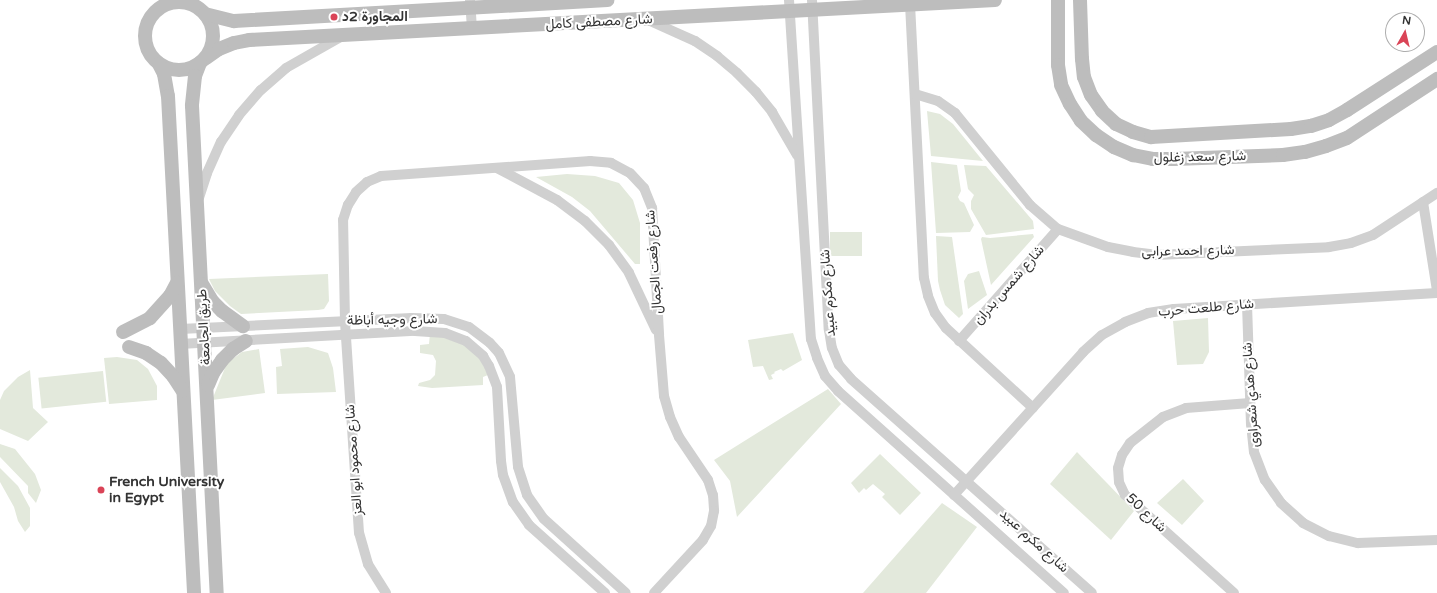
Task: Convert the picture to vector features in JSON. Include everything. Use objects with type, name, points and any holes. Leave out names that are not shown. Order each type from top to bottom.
[{"type":"street","name":"شارع مصطفى كامل","points":[[200,7],[234,21],[471,4],[607,0]]},
{"type":"street","name":"شارع مصطفى كامل","points":[[203,60],[219,49],[249,40],[646,19],[790,6],[910,4],[995,0]]},
{"type":"street","name":"شارع سعد زغلول","points":[[1058,0],[1058,65],[1061,85],[1070,104],[1081,121],[1096,135],[1114,147],[1133,155],[1153,159],[1174,159],[1305,152],[1347,138],[1437,79]]},
{"type":"street","name":"شارع سعد زغلول","points":[[1080,0],[1084,77],[1091,95],[1102,111],[1116,124],[1133,132],[1151,137],[1291,130],[1311,126],[1330,120],[1437,52]]},
{"type":"street","points":[[161,4],[190,4],[200,7],[213,31],[213,40],[203,60],[191,68],[180,70],[169,69],[159,64],[150,54],[145,37],[149,20],[161,4]]},
{"type":"street","points":[[471,4],[472,28]]},
{"type":"street","points":[[910,4],[924,278],[928,296],[936,313],[946,328],[1032,408]]},
{"type":"street","name":"شارع مكرم عبيد","points":[[812,5],[829,330],[832,348],[839,365],[851,379],[1092,593]]},
{"type":"street","name":"شارع مكرم عبيد","points":[[790,6],[798,158],[811,339],[825,376],[838,391],[1064,593]]},
{"type":"street","points":[[646,19],[695,41],[717,56],[737,73],[772,112],[798,158]]},
{"type":"street","points":[[197,204],[207,172],[221,142],[239,115],[260,90],[286,68],[343,35]]},
{"type":"street","name":"طريق الجامعة","points":[[203,60],[195,76],[192,106],[217,593]]},
{"type":"street","points":[[1423,60],[1430,66],[1437,79]]},
{"type":"street","name":"طريق الجامعة","points":[[159,64],[164,74],[168,96],[194,593]]},
{"type":"street","points":[[1387,84],[1391,100],[1397,106]]},
{"type":"street","name":"شارع احمد عرابى","points":[[915,94],[938,101],[955,113],[1030,205],[1058,229],[1108,247],[1156,255],[1329,247],[1351,243],[1372,234],[1437,193]]},
{"type":"street","name":"شارع رفعت الجمال","points":[[345,321],[343,220],[348,205],[356,192],[367,182],[381,176],[590,161],[611,163],[630,173],[644,188],[652,208],[664,396],[670,417],[679,437],[708,480],[714,495],[714,511],[711,526],[703,540],[654,593]]},
{"type":"street","points":[[497,168],[557,200],[584,221],[608,245],[629,273],[659,335]]},
{"type":"street","points":[[1423,202],[1437,292]]},
{"type":"street","name":"شارع شمس بدران","points":[[959,341],[1058,229]]},
{"type":"street","points":[[201,281],[213,302],[222,311],[243,326]]},
{"type":"street","points":[[123,332],[150,318],[170,296],[177,282]]},
{"type":"street","name":"شارع طلعت حرب","points":[[954,495],[1083,352],[1102,334],[1124,322],[1148,313],[1174,309],[1437,292]]},
{"type":"street","name":"شارع هدي شعراوى","points":[[1247,304],[1250,403],[1254,452],[1265,480],[1281,503],[1303,523],[1329,536],[1358,543],[1437,540]]},
{"type":"street","name":"شارع وجيه أباظة","points":[[180,329],[412,318],[444,319],[469,327],[490,343],[499,353],[510,377],[518,466],[527,494],[544,519],[626,593]]},
{"type":"street","name":"شارع محمود ابو العز","points":[[345,321],[359,534],[368,564],[386,593]]},
{"type":"street","name":"شارع وجيه أباظة","points":[[180,344],[415,330],[434,331],[456,336],[475,348],[489,366],[498,386],[501,461],[503,475],[513,502],[529,525],[605,593]]},
{"type":"street","points":[[207,387],[213,373],[222,360],[233,349],[246,340]]},
{"type":"street","points":[[129,347],[146,353],[161,363],[173,376],[183,391]]},
{"type":"street","name":"شارع 50","points":[[1234,593],[1125,495],[1119,482],[1118,468],[1122,455],[1130,443],[1163,416],[1186,408],[1250,403]]},
{"type":"shaded area","points":[[927,111],[940,114],[953,124],[983,161],[931,156]]},
{"type":"shaded area","points":[[931,162],[957,165],[961,191],[958,197],[960,201],[964,203],[974,225],[970,232],[936,233]]},
{"type":"shaded area","points":[[964,165],[986,166],[1033,221],[1034,229],[986,235],[971,209],[971,201],[974,195],[968,189]]},
{"type":"shaded area","points":[[567,174],[595,176],[619,183],[633,200],[640,223],[640,264],[635,264],[590,211],[572,197],[536,177]]},
{"type":"shaded area","points":[[830,232],[862,232],[862,256],[830,256]]},
{"type":"shaded area","points":[[1033,234],[1034,237],[991,285],[981,239],[982,237],[990,238]]},
{"type":"shaded area","points":[[936,236],[952,237],[963,314],[959,318],[945,305],[940,290],[938,281]]},
{"type":"shaded area","points":[[979,271],[987,295],[968,309],[964,281],[968,274]]},
{"type":"shaded area","points":[[328,274],[329,301],[324,309],[241,314],[230,306],[215,291],[209,279]]},
{"type":"shaded area","points":[[1208,318],[1209,352],[1203,364],[1177,365],[1173,321]]},
{"type":"shaded area","points":[[430,333],[446,336],[473,350],[483,364],[488,375],[483,377],[483,385],[432,388],[418,386],[419,383],[430,380],[435,375],[436,361],[433,355],[420,353],[420,345],[429,344]]},
{"type":"shaded area","points":[[793,333],[802,360],[783,371],[781,369],[774,372],[775,373],[771,375],[773,379],[769,380],[763,366],[753,367],[748,340]]},
{"type":"shaded area","points":[[308,347],[328,353],[333,368],[336,392],[277,394],[276,367],[282,366],[280,349]]},
{"type":"shaded area","points":[[259,349],[265,393],[212,400],[227,363],[242,352]]},
{"type":"shaded area","points":[[117,357],[137,360],[148,369],[157,386],[157,400],[109,404],[104,358]]},
{"type":"shaded area","points":[[30,370],[33,408],[48,422],[28,441],[0,429],[0,400],[4,391],[18,377]]},
{"type":"shaded area","points":[[103,371],[106,402],[42,409],[38,378]]},
{"type":"shaded area","points":[[828,389],[841,404],[737,517],[730,481],[714,460]]},
{"type":"shaded area","points":[[0,444],[15,449],[35,474],[41,490],[36,503],[28,493],[28,486],[0,457]]},
{"type":"shaded area","points":[[1077,452],[1134,511],[1111,540],[1050,484]]},
{"type":"shaded area","points":[[880,454],[921,493],[900,515],[882,497],[885,494],[873,484],[866,490],[864,488],[859,493],[851,483]]},
{"type":"shaded area","points":[[0,468],[18,486],[30,508],[30,526],[25,532],[18,521],[14,507],[0,482]]},
{"type":"shaded area","points":[[1183,479],[1204,501],[1182,525],[1157,503]]},
{"type":"shaded area","points":[[942,503],[977,527],[926,593],[863,593]]},
{"type":"place","name":"المجاورة 2د","points":[[334,17]]},
{"type":"place","name":"French University in Egypt","points":[[101,490]]}]
